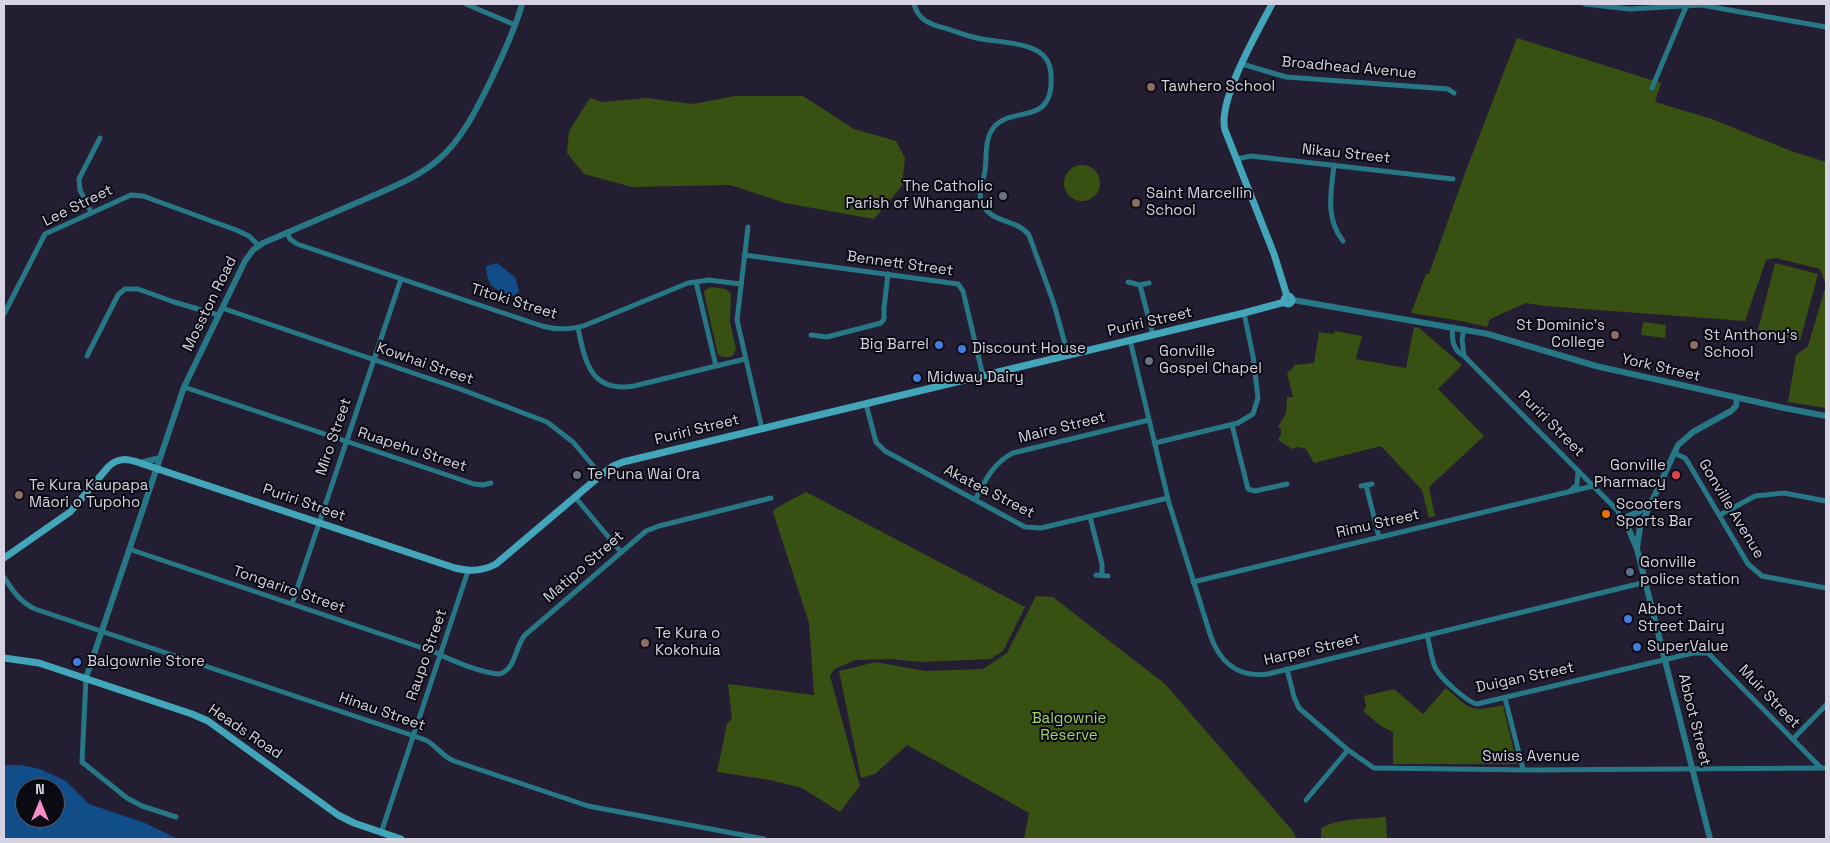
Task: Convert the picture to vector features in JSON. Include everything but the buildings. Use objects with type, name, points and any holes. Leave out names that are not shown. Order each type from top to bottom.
[{"type":"main road","points":[[1269,5],[1254,35],[1228,98],[1223,116],[1225,130],[1271,246],[1288,299]]},
{"type":"main road","name":"Puriri Street","points":[[4,558],[70,512],[114,462],[122,459],[156,468],[455,568],[468,571],[482,570],[496,564],[601,475],[613,466],[623,462],[1244,313],[1288,299]]},
{"type":"main road","name":"Heads Road","points":[[4,658],[33,662],[86,678],[208,721],[338,815],[354,823],[401,839]]},
{"type":"street","points":[[466,4],[515,25]]},
{"type":"street","name":"Mosston Road","points":[[86,678],[184,387],[245,261],[259,246],[286,232],[397,185],[438,160],[454,142],[478,105],[506,48],[522,4]]},
{"type":"street","points":[[914,4],[918,13],[926,22],[976,38],[1034,49],[1046,59],[1050,67],[1050,91],[1043,107],[1032,113],[1002,121],[993,128],[989,135],[980,195],[987,211],[1022,228],[1028,235],[1054,304],[1068,355]]},
{"type":"street","points":[[1585,4],[1628,9],[1689,4],[1701,5],[1826,27]]},
{"type":"street","points":[[1652,88],[1685,9],[1689,4]]},
{"type":"street","name":"Broadhead Avenue","points":[[1242,64],[1286,77],[1448,90],[1454,93]]},
{"type":"street","points":[[91,212],[80,190],[79,179],[100,138]]},
{"type":"street","name":"Nikau Street","points":[[1237,159],[1251,156],[1453,179]]},
{"type":"street","points":[[1334,165],[1330,206],[1336,233],[1343,240]]},
{"type":"street","name":"Lee Street","points":[[4,314],[45,234],[125,196],[136,194],[244,233],[259,246]]},
{"type":"street","points":[[748,227],[737,320],[762,428]]},
{"type":"street","name":"Titoki Street","points":[[286,232],[290,239],[297,244],[542,326],[556,329],[578,328],[681,286],[696,282],[709,280],[740,284]]},
{"type":"street","name":"Bennett Street","points":[[744,255],[952,282],[961,287],[983,376]]},
{"type":"street","points":[[811,335],[827,337],[880,323],[884,319],[888,274]]},
{"type":"street","name":"Miro Street","points":[[292,604],[401,279]]},
{"type":"street","points":[[696,282],[716,366]]},
{"type":"street","points":[[1128,282],[1140,285],[1149,283]]},
{"type":"street","points":[[1140,285],[1153,335]]},
{"type":"street","name":"Kowhai Street","points":[[87,356],[118,295],[125,289],[138,289],[174,302],[220,311],[374,360],[460,389],[547,422],[573,442],[601,475]]},
{"type":"street","name":"Puriri Street","points":[[1288,299],[1464,329]]},
{"type":"street","points":[[1155,443],[1232,425],[1249,418],[1256,409],[1258,398],[1253,356],[1244,313]]},
{"type":"street","name":"Puriri Street","points":[[1453,327],[1452,338],[1455,348],[1618,511],[1619,516],[1626,524]]},
{"type":"street","points":[[578,328],[584,359],[599,379],[610,386],[626,388],[745,359]]},
{"type":"street","points":[[1464,329],[1462,339],[1464,356]]},
{"type":"street","name":"York Street","points":[[1464,329],[1497,336],[1596,366],[1826,416]]},
{"type":"street","name":"Harper Street","points":[[1130,340],[1168,498],[1193,582],[1213,642],[1223,659],[1235,668],[1249,674],[1262,674],[1287,669],[1646,582]]},
{"type":"street","name":"Ruapehu Street","points":[[184,387],[474,484],[483,485],[491,483]]},
{"type":"street","name":"Abbot Street","points":[[1637,549],[1641,524],[1681,442],[1689,435],[1734,409],[1738,398]]},
{"type":"street","name":"Akatea Street","points":[[866,404],[874,436],[880,447],[892,456],[1019,524],[1031,528],[1041,528],[1168,498]]},
{"type":"street","name":"Maire Street","points":[[975,500],[991,472],[1001,460],[1014,453],[1149,420]]},
{"type":"street","points":[[1232,425],[1248,489],[1255,491],[1287,484]]},
{"type":"street","name":"Gonville Avenue","points":[[1674,453],[1686,460],[1748,564],[1756,573],[1768,578],[1826,588]]},
{"type":"street","points":[[140,463],[160,458]]},
{"type":"street","points":[[1570,492],[1577,485],[1578,471]]},
{"type":"street","points":[[1366,485],[1379,537]]},
{"type":"street","name":"Rimu Street","points":[[1193,582],[1593,486]]},
{"type":"street","points":[[1720,515],[1755,496],[1784,493],[1826,501]]},
{"type":"street","points":[[575,497],[621,552]]},
{"type":"street","name":"Matipo Street","points":[[440,655],[495,674],[503,673],[512,664],[518,646],[525,634],[651,528],[771,498]]},
{"type":"street","points":[[1618,511],[1633,514],[1640,516],[1641,524],[1632,530],[1626,524],[1626,518],[1633,514],[1651,501]]},
{"type":"street","points":[[1090,517],[1102,564],[1102,575]]},
{"type":"street","name":"Abbot Street","points":[[1626,524],[1637,549],[1646,582],[1710,839]]},
{"type":"street","name":"Tongariro Street","points":[[130,550],[440,655]]},
{"type":"street","name":"Raupo Street","points":[[381,833],[468,571]]},
{"type":"street","name":"Hinau Street","points":[[4,577],[17,596],[28,606],[413,735],[431,742],[450,760],[588,806],[764,839]]},
{"type":"street","name":"Duigan Street","points":[[1427,635],[1435,667],[1440,674],[1467,699],[1478,704],[1665,659]]},
{"type":"street","name":"Muir Street","points":[[1665,659],[1692,653],[1708,653],[1824,768]]},
{"type":"street","name":"Swiss Avenue","points":[[1287,669],[1298,708],[1369,766],[1379,769],[1824,768]]},
{"type":"street","points":[[86,678],[82,762],[127,798],[142,806],[176,817]]},
{"type":"street","points":[[1505,698],[1523,769]]},
{"type":"street","points":[[1793,739],[1826,705]]},
{"type":"street","points":[[1306,800],[1348,750]]},
{"type":"green space","points":[[1517,38],[1661,83],[1655,102],[1712,119],[1791,151],[1826,162],[1826,285],[1820,269],[1776,258],[1766,260],[1745,321],[1526,303],[1490,319],[1487,327],[1411,313],[1426,274],[1429,274],[1465,173]]},
{"type":"green space","points":[[735,96],[803,96],[854,129],[896,141],[905,158],[902,186],[874,219],[785,203],[730,185],[632,187],[584,174],[567,153],[569,131],[590,98],[602,102],[647,98],[693,104]]},
{"type":"green space","points":[[1082,165],[1095,170],[1100,183],[1095,196],[1082,201],[1069,196],[1064,183],[1069,170]]},
{"type":"green space","points":[[1775,263],[1818,274],[1800,341],[1758,330]]},
{"type":"green space","points":[[1826,285],[1826,408],[1788,402],[1796,355],[1808,346]]},
{"type":"green space","points":[[710,287],[726,289],[731,294],[730,322],[736,349],[733,355],[729,357],[718,355],[704,291]]},
{"type":"green space","points":[[1643,322],[1666,325],[1665,338],[1641,335]]},
{"type":"green space","points":[[1414,327],[1419,328],[1462,365],[1438,389],[1484,436],[1429,487],[1435,516],[1429,518],[1422,490],[1381,446],[1314,463],[1306,449],[1298,447],[1292,449],[1278,440],[1281,429],[1278,427],[1286,413],[1287,397],[1293,397],[1287,373],[1294,365],[1314,363],[1319,332],[1334,334],[1335,331],[1362,336],[1356,359],[1406,368]]},
{"type":"green space","points":[[806,492],[1025,607],[1003,651],[990,659],[920,662],[891,659],[856,660],[834,669],[830,676],[860,786],[840,812],[802,788],[770,780],[717,772],[727,724],[732,718],[728,684],[814,695],[809,623],[773,512],[776,508]]},
{"type":"green space","name":"Balgownie Reserve","points":[[1036,596],[1053,597],[1165,684],[1292,830],[1297,839],[1024,839],[1029,813],[907,745],[875,774],[861,778],[839,671],[876,662],[925,671],[983,669],[1007,653]]},
{"type":"green space","points":[[1446,688],[1460,701],[1477,709],[1503,705],[1517,764],[1393,764],[1393,732],[1381,726],[1363,711],[1366,707],[1364,696],[1394,689],[1423,714]]},
{"type":"green space","points":[[1386,817],[1387,839],[1321,839],[1321,829],[1327,825],[1352,820]]},
{"type":"water","points":[[497,263],[515,277],[519,291],[514,296],[497,290],[490,283],[486,266]]},
{"type":"water","points":[[4,765],[21,765],[40,769],[60,778],[15,778],[15,828],[65,828],[65,781],[89,804],[145,823],[178,839],[4,839]]},
{"type":"place","name":"Tawhero School","points":[[1151,87]]},
{"type":"place","name":"The Catholic Parish of Whanganui","points":[[1003,196]]},
{"type":"place","name":"Saint Marcellin School","points":[[1136,203]]},
{"type":"place","name":"St Dominic's College","points":[[1615,335]]},
{"type":"place","name":"Big Barrel","points":[[939,345]]},
{"type":"place","name":"St Anthony's School","points":[[1694,345]]},
{"type":"place","name":"Discount House","points":[[962,349]]},
{"type":"place","name":"Gonville Gospel Chapel","points":[[1149,361]]},
{"type":"place","name":"Midway Dairy","points":[[917,378]]},
{"type":"place","name":"Te Puna Wai Ora","points":[[577,475]]},
{"type":"place","name":"Gonville Pharmacy","points":[[1676,475]]},
{"type":"place","name":"Te Kura Kaupapa Māori o Tupoho","points":[[19,495]]},
{"type":"place","name":"Scooters Sports Bar","points":[[1606,514]]},
{"type":"place","name":"Gonville police station","points":[[1630,572]]},
{"type":"place","name":"Abbot Street Dairy","points":[[1628,619]]},
{"type":"place","name":"Te Kura o Kokohuia","points":[[645,643]]},
{"type":"place","name":"SuperValue","points":[[1637,647]]},
{"type":"place","name":"Balgownie Store","points":[[77,662]]}]
